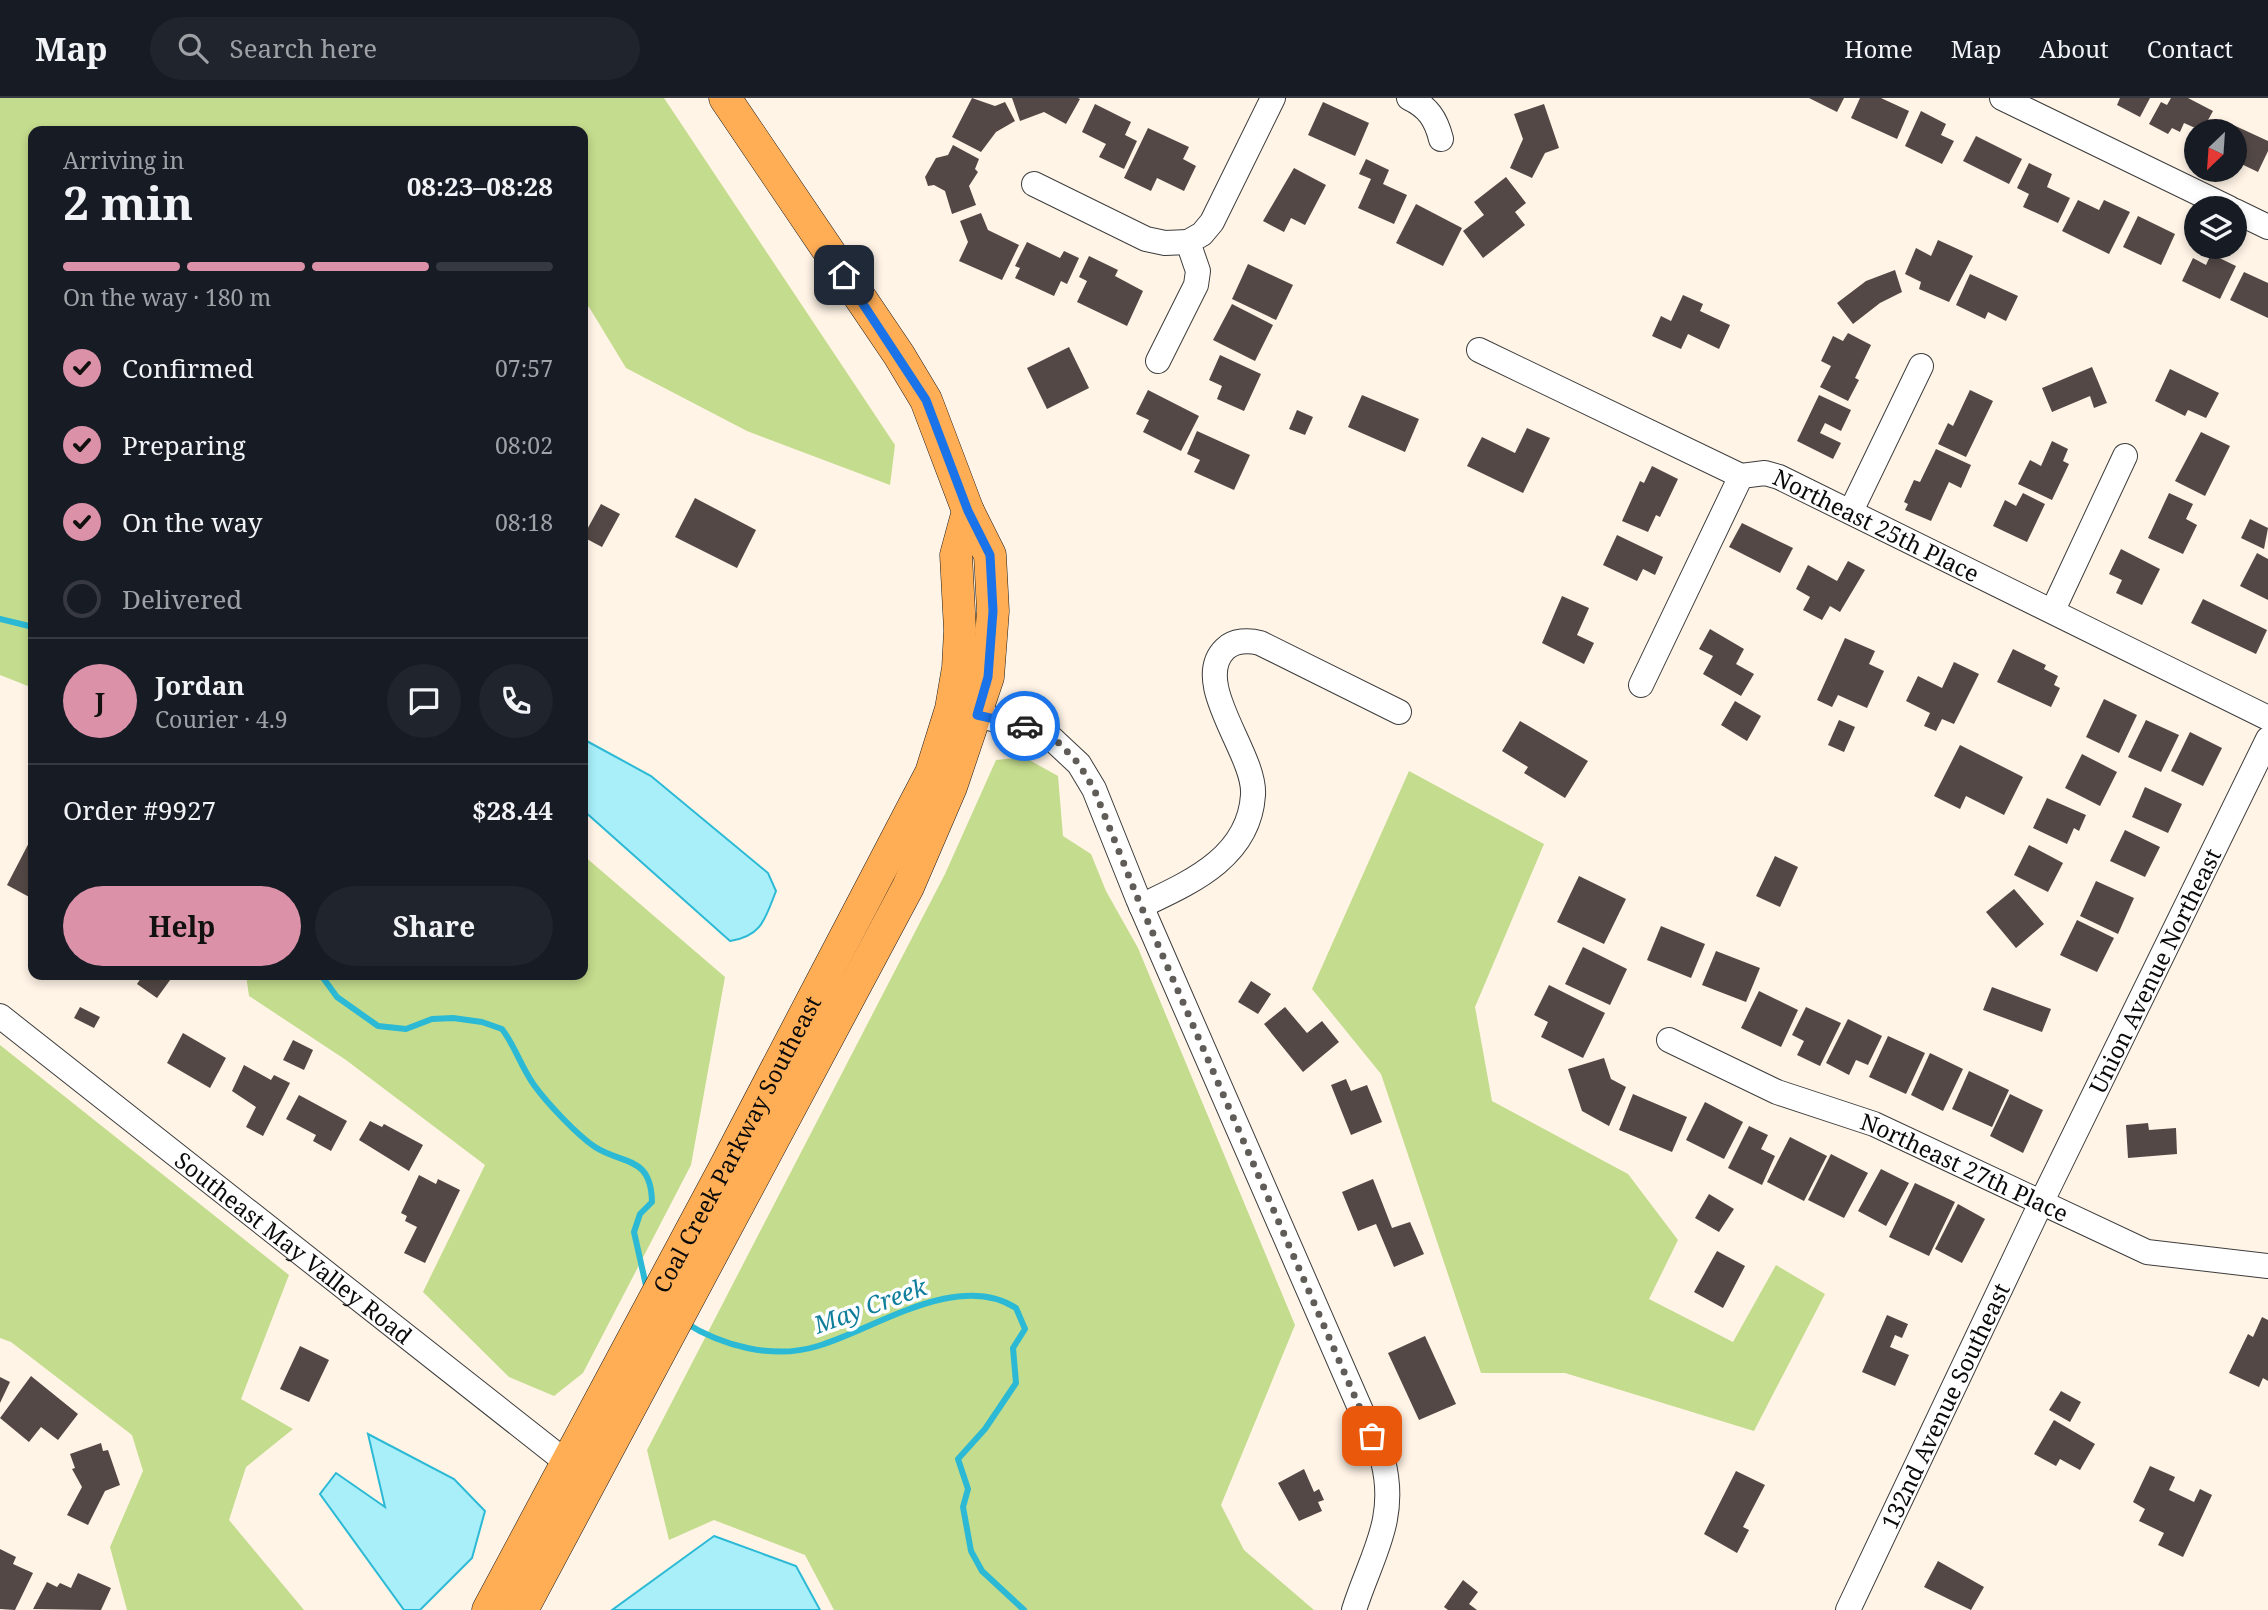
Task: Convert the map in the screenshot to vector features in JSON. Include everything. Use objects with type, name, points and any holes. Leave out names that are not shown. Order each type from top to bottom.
[{"type":"main road","points":[[725,98],[899,355],[926,400],[968,511],[990,555],[993,611],[988,677],[964,712]]},
{"type":"main road","name":"Coal Creek Parkway Southeast","points":[[488,1610],[578,1471],[734,1180],[908,887],[937,823],[964,712],[958,668],[960,630],[956,555],[968,511]]},
{"type":"main road","name":"Coal Creek Parkway Southeast","points":[[522,1610],[578,1471]]},
{"type":"street","points":[[1034,184],[1146,239],[1165,243],[1188,242],[1202,234],[1212,222],[1273,98]]},
{"type":"street","points":[[1409,98],[1422,104],[1436,121],[1441,139]]},
{"type":"street","points":[[2002,98],[2203,196]]},
{"type":"street","points":[[2247,217],[2268,228]]},
{"type":"street","points":[[1158,361],[1196,285],[1198,271],[1188,242]]},
{"type":"street","name":"Northeast 25th Place","points":[[1479,350],[1741,476],[1765,473],[1779,477],[2268,718]]},
{"type":"street","points":[[1851,511],[1921,366]]},
{"type":"street","points":[[2053,610],[2125,456]]},
{"type":"street","points":[[1641,685],[1741,476]]},
{"type":"street","points":[[1141,906],[1210,870],[1233,847],[1250,810],[1254,794],[1250,770],[1215,684],[1217,659],[1231,644],[1250,640],[1260,643],[1399,712]]},
{"type":"street","points":[[964,712],[1036,729],[1060,744],[1079,764],[1094,789],[1141,906],[1383,1461],[1388,1480],[1388,1515],[1354,1610]]},
{"type":"street","name":"Union Avenue Northeast","points":[[2041,1203],[2268,739]]},
{"type":"street","name":"Southeast May Valley Road","points":[[0,1016],[578,1471]]},
{"type":"street","name":"Northeast 27th Place","points":[[1669,1040],[1777,1092],[1874,1124],[2147,1252],[2187,1259],[2268,1266]]},
{"type":"street","name":"132nd Avenue Southeast","points":[[1847,1610],[2041,1203]]},
{"type":"green space","points":[[0,98],[664,98],[895,445],[890,485],[747,431],[626,368],[588,307],[588,126],[28,126],[28,686],[0,675]]},
{"type":"green space","points":[[1024,757],[1058,776],[1063,836],[1091,854],[1106,891],[1138,948],[1295,1325],[1221,1505],[1244,1550],[1314,1610],[834,1610],[805,1555],[714,1520],[669,1540],[647,1450],[945,874],[996,760]]},
{"type":"green space","points":[[1409,771],[1544,844],[1475,1007],[1492,1101],[1628,1174],[1678,1240],[1649,1299],[1733,1342],[1776,1265],[1825,1294],[1754,1431],[1565,1373],[1481,1373],[1381,1074],[1312,989]]},
{"type":"green space","points":[[588,859],[725,977],[691,1165],[583,1373],[554,1396],[509,1377],[423,1292],[485,1165],[346,1060],[249,996],[247,980],[588,980]]},
{"type":"green space","points":[[0,1045],[289,1275],[241,1399],[293,1429],[246,1467],[229,1520],[304,1610],[127,1610],[110,1547],[143,1471],[132,1435],[11,1342],[0,1338]]},
{"type":"water","points":[[588,742],[651,776],[768,873],[776,891],[765,918],[749,935],[730,941],[588,814]]},
{"type":"water","points":[[368,1434],[454,1479],[485,1511],[472,1558],[420,1610],[404,1610],[320,1494],[336,1473],[385,1507]]},
{"type":"water","points":[[714,1536],[796,1566],[820,1610],[612,1610]]},
{"type":"building","points":[[972,98],[995,106],[1005,102],[1015,121],[996,132],[981,152],[952,137]]},
{"type":"building","points":[[1012,98],[1080,99],[1066,124],[1044,112],[1020,121]]},
{"type":"building","points":[[1809,98],[1844,98],[1837,112]]},
{"type":"building","points":[[1860,98],[1881,98],[1909,111],[1897,139],[1851,118]]},
{"type":"building","points":[[2120,98],[2150,98],[2140,117],[2117,105]]},
{"type":"building","points":[[2171,98],[2188,98],[2213,111],[2209,119],[2184,119],[2180,132],[2172,128],[2168,134],[2149,124],[2161,102],[2167,105]]},
{"type":"building","points":[[1323,102],[1369,123],[1355,156],[1308,135]]},
{"type":"building","points":[[1095,104],[1131,122],[1125,135],[1137,141],[1124,169],[1099,157],[1106,144],[1082,132]]},
{"type":"building","points":[[1544,104],[1559,148],[1545,153],[1532,178],[1510,168],[1523,139],[1514,114]]},
{"type":"building","points":[[1921,111],[1946,124],[1941,135],[1954,141],[1942,164],[1905,146]]},
{"type":"building","points":[[1148,128],[1189,147],[1183,159],[1196,166],[1184,191],[1157,178],[1151,191],[1124,178]]},
{"type":"building","points":[[2247,131],[2268,141],[2268,151],[2258,172],[2247,167]]},
{"type":"building","points":[[1976,136],[2022,159],[2009,184],[1963,161]]},
{"type":"building","points":[[953,145],[979,159],[975,169],[978,172],[969,186],[976,205],[952,214],[945,191],[934,185],[928,186],[925,177],[936,158],[948,155]]},
{"type":"building","points":[[1366,159],[1389,170],[1383,184],[1407,195],[1394,224],[1358,208],[1371,179],[1359,174]]},
{"type":"building","points":[[2029,163],[2052,174],[2047,187],[2070,198],[2058,223],[2023,207],[2029,194],[2017,188]]},
{"type":"building","points":[[1294,168],[1326,185],[1305,225],[1291,218],[1284,232],[1263,221]]},
{"type":"building","points":[[1506,177],[1526,203],[1515,212],[1525,225],[1483,258],[1463,231],[1484,215],[1474,202]]},
{"type":"building","points":[[2078,200],[2099,210],[2104,200],[2130,212],[2109,254],[2062,231]]},
{"type":"building","points":[[1416,204],[1462,228],[1443,266],[1396,243]]},
{"type":"building","points":[[981,213],[988,230],[1019,245],[1002,280],[959,261],[968,242],[960,221]]},
{"type":"building","points":[[2138,216],[2175,234],[2161,265],[2123,247]]},
{"type":"building","points":[[1938,240],[1973,256],[1949,302],[1919,289],[1921,282],[1905,274],[1916,248],[1931,256]]},
{"type":"building","points":[[1027,242],[1060,258],[1064,251],[1079,258],[1067,284],[1061,281],[1054,296],[1015,278],[1020,268],[1015,266]]},
{"type":"building","points":[[1089,256],[1118,270],[1115,276],[1143,291],[1127,326],[1077,302],[1087,281],[1079,277]]},
{"type":"building","points":[[2193,259],[2206,265],[2209,259],[2221,259],[2236,266],[2220,299],[2182,281]]},
{"type":"building","points":[[1248,264],[1293,285],[1276,320],[1232,299]]},
{"type":"building","points":[[1895,270],[1902,292],[1880,303],[1853,324],[1837,303],[1866,281]]},
{"type":"building","points":[[2244,272],[2268,283],[2268,318],[2230,300]]},
{"type":"building","points":[[1970,274],[2018,296],[2006,321],[1988,312],[1985,319],[1956,305]]},
{"type":"building","points":[[1683,295],[1703,304],[1700,311],[1730,325],[1719,349],[1688,334],[1681,349],[1652,336],[1661,316],[1671,321]]},
{"type":"building","points":[[1232,304],[1273,325],[1255,361],[1213,340]]},
{"type":"building","points":[[1848,333],[1871,345],[1855,378],[1859,380],[1848,401],[1820,387],[1831,366],[1821,361],[1833,336],[1843,341]]},
{"type":"building","points":[[1069,347],[1089,388],[1047,409],[1027,368]]},
{"type":"building","points":[[1220,355],[1261,374],[1244,411],[1217,399],[1222,386],[1209,380]]},
{"type":"building","points":[[2092,367],[2107,403],[2094,408],[2090,396],[2052,412],[2042,388]]},
{"type":"building","points":[[2170,369],[2219,393],[2206,418],[2188,410],[2185,416],[2155,401]]},
{"type":"building","points":[[1148,390],[1199,416],[1181,451],[1143,432],[1149,420],[1136,414]]},
{"type":"building","points":[[1970,390],[1993,401],[1966,457],[1938,444],[1948,423],[1953,426]]},
{"type":"building","points":[[1362,395],[1419,419],[1405,452],[1348,427]]},
{"type":"building","points":[[1819,395],[1851,410],[1841,431],[1825,423],[1820,433],[1841,443],[1833,459],[1797,441]]},
{"type":"building","points":[[1297,410],[1313,417],[1305,435],[1289,429]]},
{"type":"building","points":[[1527,428],[1550,438],[1523,493],[1467,466],[1482,437],[1515,453]]},
{"type":"building","points":[[1197,431],[1250,455],[1234,490],[1194,472],[1200,460],[1187,454]]},
{"type":"building","points":[[2201,432],[2230,446],[2205,496],[2175,481]]},
{"type":"building","points":[[2052,441],[2068,449],[2063,461],[2069,464],[2052,500],[2018,484],[2030,460],[2041,466]]},
{"type":"building","points":[[1936,449],[1971,465],[1961,488],[1949,482],[1931,521],[1905,510],[1908,504],[1904,502],[1914,480],[1920,482]]},
{"type":"building","points":[[1652,466],[1678,479],[1660,517],[1656,515],[1648,532],[1622,521],[1640,481],[1644,483]]},
{"type":"building","points":[[2023,493],[2045,504],[2027,542],[1993,526],[2005,500],[2016,506]]},
{"type":"building","points":[[2169,493],[2193,504],[2186,519],[2197,525],[2183,554],[2148,538]]},
{"type":"building","points":[[695,498],[756,530],[737,568],[675,537]]},
{"type":"building","points":[[601,504],[620,514],[602,547],[588,540],[588,528]]},
{"type":"building","points":[[2250,519],[2268,528],[2264,549],[2241,538]]},
{"type":"building","points":[[1742,523],[1793,548],[1780,573],[1729,547]]},
{"type":"building","points":[[1617,535],[1663,557],[1655,575],[1643,569],[1637,581],[1603,565]]},
{"type":"building","points":[[2121,549],[2160,569],[2142,605],[2116,593],[2122,580],[2109,574]]},
{"type":"building","points":[[2257,553],[2268,559],[2268,600],[2240,586]]},
{"type":"building","points":[[1848,561],[1865,570],[1840,612],[1830,606],[1822,620],[1803,610],[1810,597],[1796,589],[1808,565],[1837,581]]},
{"type":"building","points":[[1562,596],[1589,608],[1577,635],[1594,643],[1584,664],[1542,643]]},
{"type":"building","points":[[2203,599],[2267,630],[2256,654],[2191,623]]},
{"type":"building","points":[[1710,629],[1744,649],[1736,664],[1754,674],[1741,696],[1703,674],[1713,656],[1699,649]]},
{"type":"building","points":[[1845,638],[1875,651],[1869,664],[1884,671],[1867,708],[1838,695],[1832,707],[1817,700]]},
{"type":"building","points":[[2013,649],[2046,665],[2044,669],[2058,676],[2054,685],[2060,688],[2051,707],[1997,682]]},
{"type":"building","points":[[1954,662],[1979,674],[1954,724],[1942,719],[1936,731],[1924,726],[1930,713],[1906,701],[1918,676],[1942,688]]},
{"type":"building","points":[[2104,699],[2137,715],[2119,753],[2086,737]]},
{"type":"building","points":[[1735,701],[1761,716],[1747,741],[1721,725]]},
{"type":"building","points":[[1839,720],[1855,727],[1844,752],[1828,745]]},
{"type":"building","points":[[2146,720],[2179,735],[2161,772],[2128,757]]},
{"type":"building","points":[[1520,721],[1588,761],[1565,798],[1524,773],[1528,767],[1502,751]]},
{"type":"building","points":[[2190,732],[2222,748],[2203,786],[2171,771]]},
{"type":"building","points":[[1960,745],[2023,777],[2004,815],[1966,796],[1960,809],[1934,796]]},
{"type":"building","points":[[2082,754],[2117,772],[2100,806],[2065,788]]},
{"type":"building","points":[[2145,787],[2182,804],[2168,833],[2132,817]]},
{"type":"building","points":[[2047,798],[2086,815],[2079,831],[2074,828],[2067,844],[2033,828]]},
{"type":"building","points":[[2125,830],[2160,847],[2145,877],[2110,861]]},
{"type":"building","points":[[28,845],[28,896],[7,885]]},
{"type":"building","points":[[2029,845],[2063,863],[2048,892],[2014,875]]},
{"type":"building","points":[[1775,856],[1798,867],[1780,907],[1756,896]]},
{"type":"building","points":[[1579,876],[1626,899],[1604,944],[1557,922]]},
{"type":"building","points":[[2096,881],[2134,898],[2118,934],[2080,916]]},
{"type":"building","points":[[2014,889],[2044,924],[2016,948],[1986,912]]},
{"type":"building","points":[[2077,920],[2114,938],[2097,972],[2060,955]]},
{"type":"building","points":[[1661,926],[1705,944],[1691,978],[1647,960]]},
{"type":"building","points":[[1583,947],[1627,969],[1610,1005],[1565,984]]},
{"type":"building","points":[[1716,951],[1760,968],[1746,1002],[1702,985]]},
{"type":"building","points":[[140,980],[170,980],[157,998],[137,984]]},
{"type":"building","points":[[1251,981],[1271,994],[1258,1014],[1238,1002]]},
{"type":"building","points":[[1549,985],[1605,1013],[1583,1058],[1541,1037],[1548,1022],[1534,1015]]},
{"type":"building","points":[[1992,987],[2051,1009],[2042,1032],[1983,1010]]},
{"type":"building","points":[[1759,991],[1798,1010],[1781,1047],[1741,1028]]},
{"type":"building","points":[[80,1007],[100,1017],[94,1028],[74,1018]]},
{"type":"building","points":[[1285,1007],[1307,1033],[1322,1021],[1339,1042],[1303,1072],[1264,1024]]},
{"type":"building","points":[[1806,1007],[1841,1023],[1820,1066],[1797,1055],[1804,1041],[1792,1035]]},
{"type":"building","points":[[1848,1019],[1882,1036],[1868,1065],[1856,1060],[1849,1075],[1826,1063]]},
{"type":"building","points":[[183,1033],[226,1058],[210,1088],[167,1063]]},
{"type":"building","points":[[1888,1036],[1925,1053],[1906,1094],[1869,1077]]},
{"type":"building","points":[[293,1040],[313,1050],[304,1070],[283,1060]]},
{"type":"building","points":[[1930,1053],[1963,1069],[1943,1111],[1911,1095]]},
{"type":"building","points":[[1604,1058],[1611,1079],[1626,1087],[1609,1126],[1582,1111],[1568,1069]]},
{"type":"building","points":[[244,1065],[271,1080],[274,1075],[290,1083],[263,1136],[246,1127],[256,1107],[232,1091]]},
{"type":"building","points":[[1969,1071],[2009,1090],[1992,1127],[1952,1109]]},
{"type":"building","points":[[1346,1079],[1351,1091],[1367,1085],[1382,1122],[1351,1135],[1331,1085]]},
{"type":"building","points":[[1633,1094],[1687,1117],[1672,1152],[1619,1130]]},
{"type":"building","points":[[2010,1094],[2043,1110],[2023,1153],[1990,1136]]},
{"type":"building","points":[[299,1095],[347,1121],[331,1151],[313,1141],[316,1135],[286,1119]]},
{"type":"building","points":[[1705,1102],[1743,1122],[1724,1159],[1686,1140]]},
{"type":"building","points":[[370,1121],[382,1127],[384,1124],[423,1145],[409,1171],[359,1140]]},
{"type":"building","points":[[2148,1123],[2149,1130],[2176,1128],[2177,1154],[2128,1158],[2126,1125]]},
{"type":"building","points":[[1749,1126],[1768,1135],[1761,1149],[1775,1156],[1762,1185],[1728,1168]]},
{"type":"building","points":[[1790,1137],[1827,1156],[1804,1201],[1767,1182]]},
{"type":"building","points":[[1831,1154],[1868,1173],[1844,1218],[1808,1200]]},
{"type":"building","points":[[1881,1169],[1909,1183],[1886,1226],[1858,1211]]},
{"type":"building","points":[[419,1175],[436,1184],[438,1179],[460,1190],[425,1263],[404,1253],[417,1227],[405,1221],[407,1216],[401,1213]]},
{"type":"building","points":[[1373,1179],[1392,1228],[1410,1222],[1424,1254],[1394,1267],[1376,1224],[1358,1231],[1342,1192]]},
{"type":"building","points":[[1915,1183],[1955,1202],[1929,1256],[1889,1237]]},
{"type":"building","points":[[1709,1194],[1734,1209],[1719,1232],[1695,1218]]},
{"type":"building","points":[[1958,1204],[1985,1219],[1962,1263],[1935,1249]]},
{"type":"building","points":[[1717,1251],[1745,1266],[1723,1308],[1694,1292]]},
{"type":"building","points":[[1887,1315],[1908,1324],[1902,1338],[1895,1335],[1890,1347],[1909,1355],[1895,1386],[1862,1372]]},
{"type":"building","points":[[2262,1317],[2268,1320],[2268,1381],[2263,1378],[2259,1387],[2229,1373],[2248,1334],[2253,1337]]},
{"type":"building","points":[[1425,1336],[1456,1404],[1419,1420],[1388,1353]]},
{"type":"building","points":[[300,1346],[329,1360],[309,1402],[280,1389]]},
{"type":"building","points":[[31,1376],[78,1414],[58,1440],[41,1427],[29,1442],[0,1418]]},
{"type":"building","points":[[0,1377],[10,1382],[0,1403]]},
{"type":"building","points":[[2061,1391],[2081,1402],[2070,1422],[2049,1410]]},
{"type":"building","points":[[2054,1420],[2095,1444],[2080,1470],[2060,1459],[2056,1466],[2034,1454]]},
{"type":"building","points":[[101,1443],[103,1451],[108,1450],[120,1485],[105,1491],[88,1525],[67,1515],[82,1487],[72,1469],[75,1468],[70,1454]]},
{"type":"building","points":[[2150,1466],[2175,1477],[2169,1490],[2194,1502],[2200,1489],[2212,1495],[2183,1557],[2158,1545],[2164,1533],[2139,1521],[2145,1509],[2133,1502]]},
{"type":"building","points":[[1304,1469],[1314,1492],[1319,1489],[1324,1500],[1318,1502],[1322,1511],[1299,1521],[1278,1483]]},
{"type":"building","points":[[1736,1471],[1765,1485],[1743,1527],[1749,1530],[1737,1553],[1704,1534]]},
{"type":"building","points":[[0,1549],[16,1557],[13,1564],[33,1573],[15,1610],[0,1609]]},
{"type":"building","points":[[1938,1561],[1984,1587],[1971,1610],[1924,1587]]},
{"type":"building","points":[[78,1573],[111,1588],[101,1610],[33,1609],[47,1582],[57,1587],[60,1583],[71,1588]]},
{"type":"building","points":[[1463,1580],[1478,1592],[1469,1604],[1477,1610],[1448,1610],[1444,1607]]},
{"type":"waterway","name":"May Creek","points":[[0,619],[28,626]]},
{"type":"waterway","name":"May Creek","points":[[325,980],[337,997],[378,1026],[406,1029],[432,1019],[453,1018],[482,1022],[502,1029],[525,1071],[546,1101],[595,1147],[634,1164],[647,1176],[652,1202],[640,1214],[634,1232],[647,1290]]},
{"type":"waterway","name":"May Creek","points":[[684,1322],[731,1344],[783,1352],[818,1346],[942,1299],[968,1296],[993,1298],[1016,1308],[1025,1329],[1013,1348],[1016,1383],[985,1429],[958,1459],[968,1489],[963,1507],[971,1551],[982,1571],[1024,1610]]},
{"type":"way so far","points":[[1025,726],[1048,735],[1060,744],[1079,764],[1094,789],[1138,899],[1372,1436]]},
{"type":"route","points":[[844,275],[899,355],[926,400],[968,511],[990,555],[993,611],[988,677],[977,715],[1025,726]]}]
